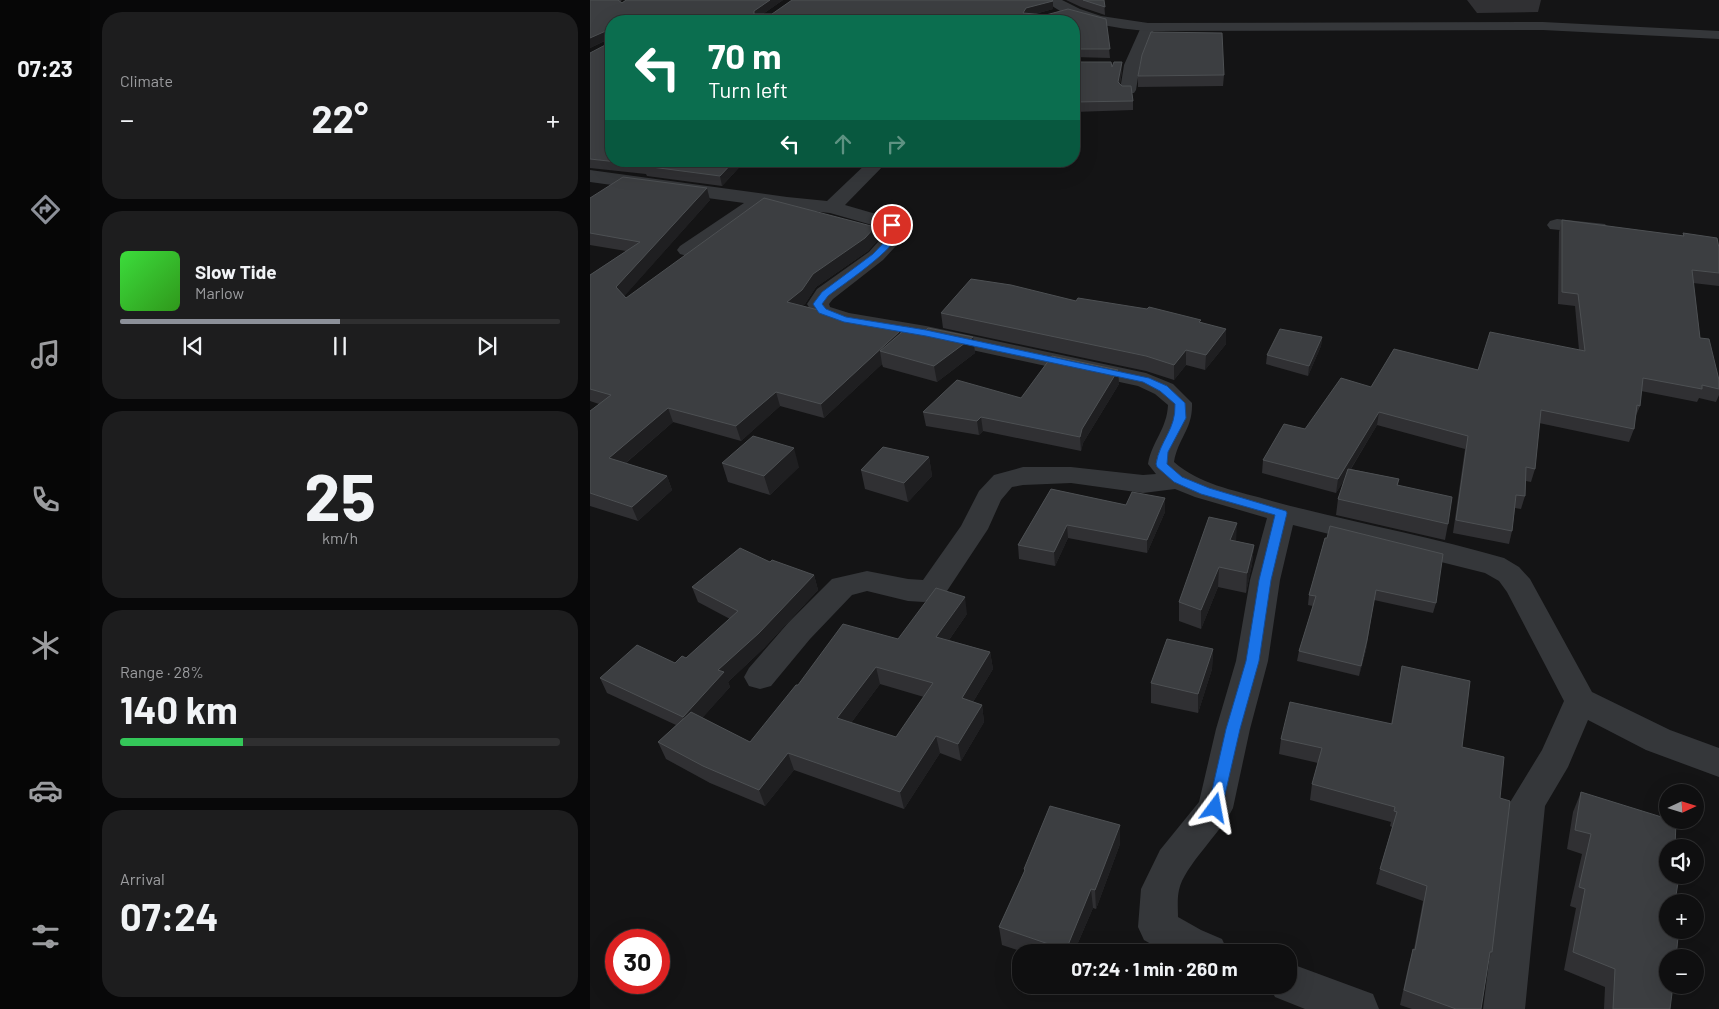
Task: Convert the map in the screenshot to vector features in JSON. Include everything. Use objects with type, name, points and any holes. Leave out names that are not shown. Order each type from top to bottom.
[{"type":"street","points":[[1053,0],[1068,11],[1113,24],[1148,27],[1543,26],[1719,35]]},
{"type":"street","points":[[1052,15],[1068,11]]},
{"type":"street","points":[[1128,90],[1132,65],[1148,27]]},
{"type":"street","points":[[1113,65],[1132,65]]},
{"type":"street","points":[[832,207],[874,167]]},
{"type":"street","points":[[590,176],[832,207],[892,225],[897,230],[896,235],[876,256],[825,294],[818,304],[822,311],[844,319],[926,333],[1146,380],[1164,389],[1180,403],[1180,418],[1163,452],[1161,464],[1178,480],[1205,491],[1282,513],[1494,565],[1509,574],[1520,586],[1580,701],[1658,740],[1719,763]]},
{"type":"street","points":[[687,250],[762,199]]},
{"type":"street","points":[[1557,224],[1614,230]]},
{"type":"street","points":[[760,677],[799,631],[843,586],[867,581],[924,592],[934,586],[974,529],[989,497],[1003,481],[1023,476],[1071,475],[1110,482],[1142,484],[1178,480]]},
{"type":"street","points":[[1187,944],[1158,927],[1160,890],[1173,862],[1215,808],[1233,729],[1252,661],[1265,580],[1282,513]]},
{"type":"street","points":[[1504,1009],[1526,804],[1556,757],[1580,701]]},
{"type":"street","points":[[1297,986],[1358,1009]]},
{"type":"building","points":[[590,0],[618,0],[622,3],[626,0],[770,0],[754,11],[754,14],[772,14],[792,0],[1053,1],[1026,8],[1023,13],[1046,15],[605,15],[605,31],[590,38]]},
{"type":"building","points":[[1083,0],[1104,0],[1105,7]]},
{"type":"building","points":[[1068,9],[1106,19],[1110,49],[1080,49],[1080,15],[1046,15]]},
{"type":"building","points":[[1151,32],[1222,33],[1224,75],[1138,76],[1142,55]]},
{"type":"building","points":[[605,45],[605,161],[590,159],[590,53]]},
{"type":"building","points":[[1080,62],[1111,62],[1112,67],[1114,62],[1122,62],[1118,82],[1122,86],[1131,86],[1133,101],[1080,102]]},
{"type":"building","points":[[652,167],[728,167],[720,176]]},
{"type":"building","points":[[623,177],[707,188],[616,287],[626,298],[764,198],[875,227],[865,238],[813,274],[802,290],[787,302],[900,331],[821,404],[776,392],[736,426],[668,408],[609,458],[667,476],[632,507],[590,493],[590,411],[611,395],[590,389],[590,275],[640,242],[590,233],[590,198]]},
{"type":"building","points":[[1562,220],[1684,236],[1683,233],[1717,238],[1719,273],[1692,270],[1700,338],[1709,339],[1719,380],[1719,389],[1702,385],[1702,389],[1643,378],[1640,406],[1637,405],[1634,429],[1541,410],[1535,469],[1526,467],[1525,496],[1516,495],[1512,531],[1456,520],[1468,436],[1379,412],[1338,479],[1263,460],[1284,424],[1305,429],[1341,378],[1371,387],[1394,349],[1478,370],[1490,332],[1585,351],[1578,294],[1562,292]]},
{"type":"building","points":[[971,279],[1011,285],[1076,301],[1078,298],[1147,309],[1149,307],[1201,320],[1199,322],[1226,329],[1206,355],[1186,350],[1174,365],[1146,356],[941,313]]},
{"type":"building","points":[[908,327],[924,332],[928,328],[973,337],[934,366],[880,351]]},
{"type":"building","points":[[1280,329],[1322,337],[1309,366],[1267,355]]},
{"type":"building","points":[[1052,356],[1118,370],[1082,429],[1080,437],[981,417],[977,421],[923,412],[957,380],[1021,398]]},
{"type":"building","points":[[753,436],[794,448],[764,476],[722,463]]},
{"type":"building","points":[[883,447],[929,457],[904,483],[861,470]]},
{"type":"building","points":[[1348,469],[1399,479],[1397,485],[1452,497],[1448,524],[1338,499]]},
{"type":"building","points":[[1051,489],[1126,505],[1132,492],[1165,498],[1147,540],[1067,525],[1054,552],[1018,545]]},
{"type":"building","points":[[1209,517],[1237,523],[1230,540],[1254,545],[1247,573],[1219,567],[1201,610],[1179,602]]},
{"type":"building","points":[[1330,526],[1443,554],[1436,603],[1376,590],[1361,666],[1299,651],[1316,596],[1309,595]]},
{"type":"building","points":[[740,548],[770,562],[772,560],[814,575],[759,633],[718,670],[724,672],[683,717],[600,678],[637,645],[675,663],[682,656],[686,658],[738,611],[692,587]]},
{"type":"building","points":[[936,588],[965,597],[936,637],[990,652],[962,698],[982,705],[958,744],[936,736],[900,792],[788,753],[759,790],[703,766],[658,742],[691,712],[750,742],[796,685],[798,685],[843,624],[898,639]],"holes":[[[876,667],[933,683],[896,737],[837,718]]]},
{"type":"building","points":[[1167,639],[1213,649],[1198,694],[1151,683]]},
{"type":"building","points":[[1402,666],[1470,681],[1462,747],[1504,757],[1500,798],[1510,801],[1492,952],[1490,952],[1481,1009],[1456,1009],[1404,990],[1413,949],[1415,950],[1427,886],[1380,869],[1397,812],[1394,811],[1395,807],[1312,784],[1322,748],[1281,739],[1290,702],[1392,724]]},
{"type":"building","points":[[1581,792],[1659,816],[1659,829],[1676,829],[1675,839],[1659,839],[1659,884],[1678,884],[1676,894],[1659,894],[1659,939],[1678,939],[1677,949],[1659,949],[1659,994],[1672,994],[1670,1009],[1613,1009],[1615,969],[1573,952],[1585,889],[1579,887],[1591,834],[1575,830]]},
{"type":"building","points":[[1050,806],[1120,825],[1095,890],[1091,889],[1068,944],[1049,944],[999,927]]},
{"type":"route","points":[[892,225],[897,230],[896,235],[876,256],[825,294],[818,304],[822,311],[844,319],[926,333],[1146,380],[1164,389],[1180,403],[1180,418],[1163,452],[1161,464],[1178,480],[1205,491],[1282,513],[1265,580],[1252,661],[1233,729],[1215,808]]}]
